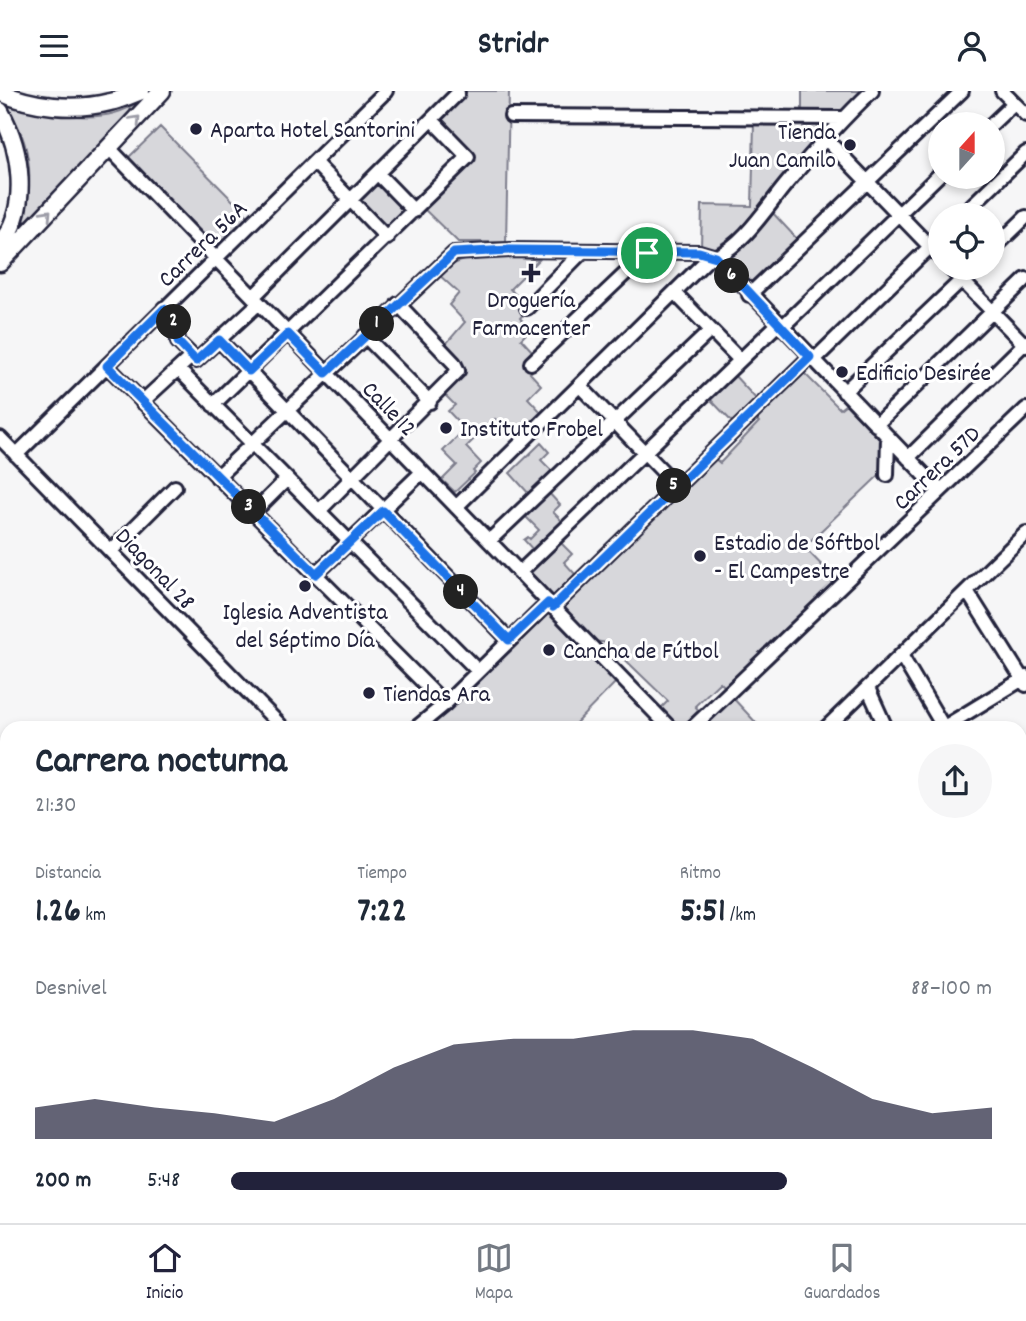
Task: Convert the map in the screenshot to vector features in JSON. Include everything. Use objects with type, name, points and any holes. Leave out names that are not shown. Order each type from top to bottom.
[{"type":"main road","points":[[0,92],[14,99],[61,107],[108,103],[141,91]]},
{"type":"main road","points":[[0,263],[162,91]]},
{"type":"main road","points":[[0,111],[15,143],[20,182],[18,202],[2,241]]},
{"type":"street","name":"Carrera 56A","points":[[16,455],[386,91]]},
{"type":"street","points":[[217,477],[454,253],[706,253],[731,247],[843,118],[872,91]]},
{"type":"street","points":[[749,295],[962,91]]},
{"type":"street","points":[[1002,91],[1026,115]]},
{"type":"street","points":[[164,309],[177,327],[178,342],[196,361],[458,93]]},
{"type":"street","points":[[1005,112],[1014,103]]},
{"type":"street","points":[[510,116],[843,118]]},
{"type":"street","points":[[213,404],[468,157],[432,120]]},
{"type":"street","points":[[825,138],[928,244]]},
{"type":"street","name":"Calle 12","points":[[109,148],[663,721]]},
{"type":"street","points":[[974,203],[1026,152]]},
{"type":"street","points":[[315,163],[387,238]]},
{"type":"street","points":[[378,174],[414,211]]},
{"type":"street","points":[[519,573],[740,360],[928,185]]},
{"type":"street","points":[[1005,237],[1026,217]]},
{"type":"street","points":[[424,721],[509,640],[551,605],[928,248]]},
{"type":"street","points":[[527,308],[583,251]]},
{"type":"street","points":[[531,363],[647,253]]},
{"type":"street","points":[[456,507],[675,293],[706,253]]},
{"type":"street","points":[[706,253],[940,491]]},
{"type":"street","points":[[876,425],[1026,279]]},
{"type":"street","points":[[844,393],[961,280],[1025,344],[908,458]]},
{"type":"street","points":[[675,293],[740,360]]},
{"type":"street","points":[[319,511],[458,371],[454,363],[398,304]]},
{"type":"street","points":[[489,541],[711,330]]},
{"type":"street","points":[[365,336],[429,401]]},
{"type":"street","points":[[219,340],[509,640]]},
{"type":"street","points":[[142,402],[192,356]]},
{"type":"street","points":[[107,366],[445,704]]},
{"type":"street","points":[[178,369],[478,671]]},
{"type":"street","points":[[580,386],[676,485]]},
{"type":"street","name":"Carrera 57D","points":[[699,721],[1026,409]]},
{"type":"street","points":[[887,475],[888,437]]},
{"type":"street","name":"Diagonal 28","points":[[0,438],[276,721]]},
{"type":"street","points":[[316,574],[422,472]]},
{"type":"street","points":[[254,512],[287,479]]},
{"type":"street","points":[[111,551],[175,487]]},
{"type":"street","points":[[842,721],[867,688],[1026,533]]},
{"type":"street","points":[[954,721],[1025,680],[967,591]]},
{"type":"street","points":[[901,655],[940,721]]},
{"type":"street","points":[[867,688],[883,721]]},
{"type":"shaded area","points":[[463,91],[509,91],[506,242],[458,242],[422,207],[471,157],[436,121]]},
{"type":"shaded area","points":[[802,91],[862,91],[842,112],[802,112]]},
{"type":"shaded area","points":[[0,99],[51,113],[88,117],[123,110],[138,102],[141,104],[21,226],[28,192],[28,159],[19,128]]},
{"type":"shaded area","points":[[754,123],[827,125],[737,233],[715,248],[701,248],[702,205],[752,206]]},
{"type":"shaded area","points":[[160,127],[248,216],[216,247],[128,158]]},
{"type":"shaded area","points":[[381,174],[417,209],[390,236],[355,201]]},
{"type":"shaded area","points":[[771,211],[798,240],[750,287],[727,260],[741,248]]},
{"type":"shaded area","points":[[503,256],[539,260],[510,289],[529,308],[520,318],[530,330],[521,339],[542,362],[530,373],[541,385],[528,398],[543,414],[521,436],[515,431],[511,434],[495,419],[466,447],[481,463],[473,471],[475,473],[455,492],[442,480],[457,465],[443,451],[465,429],[448,411],[455,405],[443,393],[460,374],[444,346],[465,322],[449,305],[459,293],[438,274],[460,261]]},
{"type":"shaded area","points":[[800,369],[840,409],[846,404],[897,458],[804,547],[837,581],[726,688],[720,682],[695,706],[701,713],[692,721],[673,721],[660,709],[668,701],[608,643],[594,641],[559,605],[713,457],[720,463],[759,422],[753,416]]},
{"type":"shaded area","points":[[734,375],[758,401],[734,424],[710,399]]},
{"type":"shaded area","points":[[541,443],[549,452],[541,460],[553,472],[530,495],[510,473]]},
{"type":"shaded area","points":[[548,492],[560,505],[553,512],[565,524],[535,552],[524,540],[528,537],[530,539],[539,530],[524,515]]},
{"type":"shaded area","points":[[559,541],[572,554],[564,562],[575,574],[553,596],[528,570]]},
{"type":"shaded area","name":"Cancha de Fútbol","points":[[545,613],[551,614],[559,621],[617,681],[578,721],[437,721]]},
{"type":"shaded area","points":[[732,697],[754,721],[707,721]]},
{"type":"place","name":"Aparta Hotel Santorini","points":[[196,129]]},
{"type":"place","name":"Tienda Juan Camilo","points":[[850,145]]},
{"type":"place","name":"Droguería Farmacenter","points":[[531,273]]},
{"type":"place","name":"Edificio Desirée","points":[[842,372]]},
{"type":"place","name":"Instituto Frobel","points":[[446,428]]},
{"type":"place","name":"Estadio de Sóftbol - El Campestre","points":[[700,556]]},
{"type":"place","name":"Iglesia Adventista del Séptimo Día","points":[[305,586]]},
{"type":"place","name":"Cancha de Fútbol","points":[[549,650]]},
{"type":"place","name":"Tiendas Ara","points":[[369,693]]},
{"type":"route","points":[[510,250],[647,253],[699,252],[716,257],[810,357],[553,607],[548,603],[509,640],[383,511],[316,574],[107,366],[164,309],[172,316],[177,327],[178,342],[196,361],[219,340],[249,371],[288,334],[326,373],[454,253],[510,250]]}]
